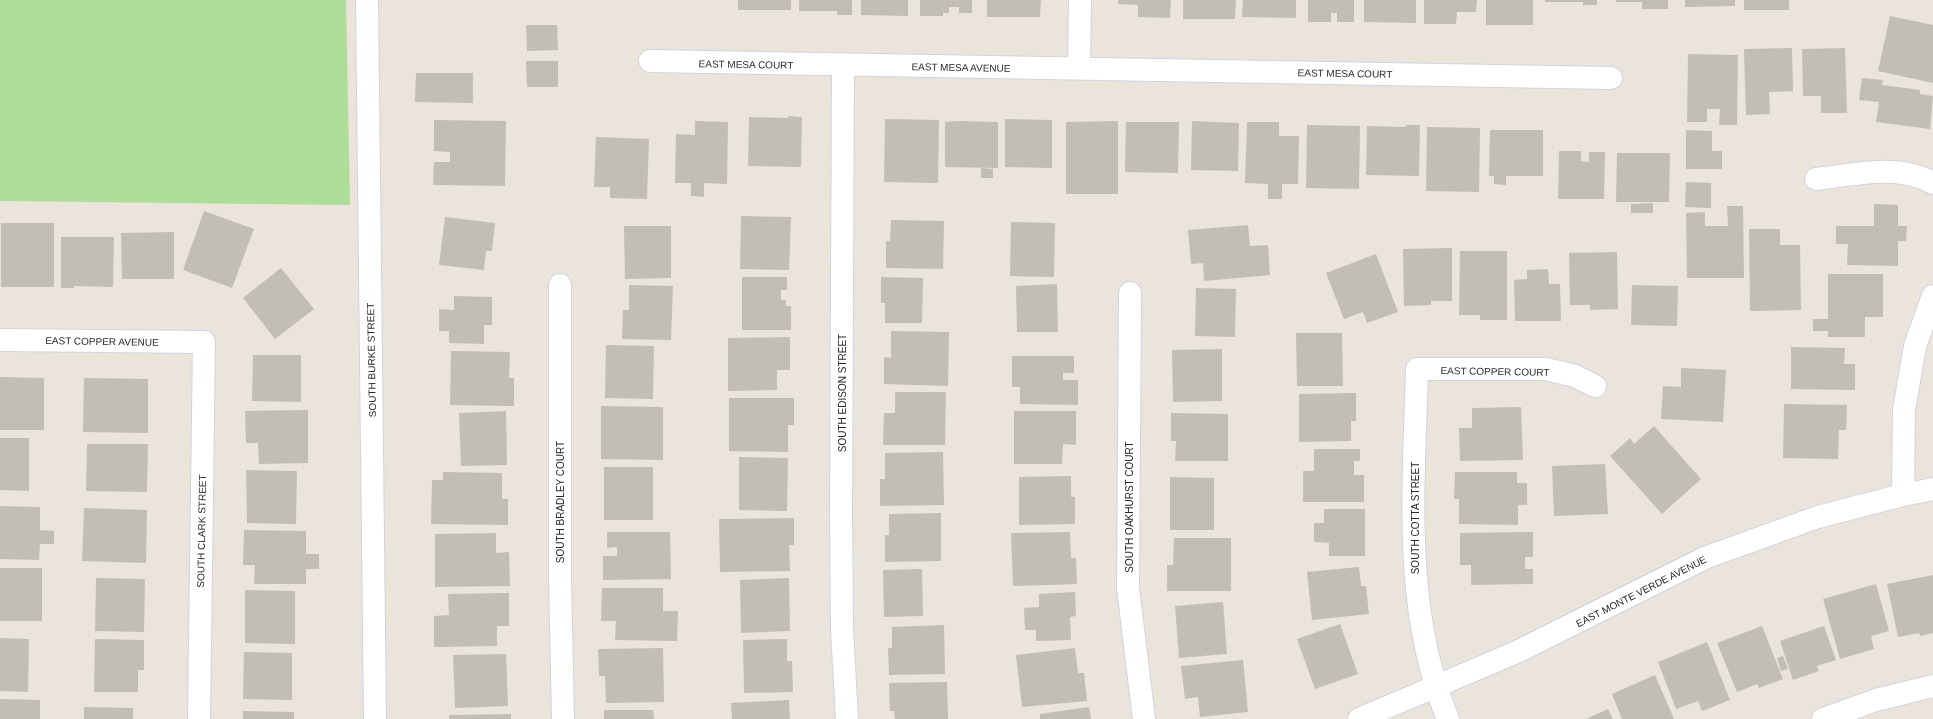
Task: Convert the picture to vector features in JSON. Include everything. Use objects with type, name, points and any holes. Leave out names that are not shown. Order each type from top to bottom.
[{"type":"street","name":"SOUTH BURKE STREET","points":[[367,0],[376,719]]},
{"type":"street","points":[[1079,68],[1080,0]]},
{"type":"street","name":"EAST MESA COURT","points":[[650,61],[843,66]]},
{"type":"street","name":"EAST MESA AVENUE","points":[[843,66],[1079,68]]},
{"type":"street","name":"SOUTH EDISON STREET","points":[[843,66],[841,528],[842,629],[847,719]]},
{"type":"street","name":"EAST MESA COURT","points":[[1079,68],[1611,78]]},
{"type":"street","points":[[1816,179],[1896,171],[1921,176],[1933,183]]},
{"type":"street","name":"SOUTH BRADLEY COURT","points":[[560,285],[560,577],[563,719]]},
{"type":"street","name":"SOUTH OAKHURST COURT","points":[[1130,293],[1128,588],[1144,719]]},
{"type":"street","points":[[1903,495],[1904,410],[1915,346],[1933,296]]},
{"type":"street","name":"EAST COPPER AVENUE","points":[[0,340],[204,342]]},
{"type":"street","name":"SOUTH CLARK STREET","points":[[199,719],[204,342]]},
{"type":"street","name":"EAST COPPER COURT","points":[[1417,370],[1546,370],[1574,376],[1595,386]]},
{"type":"street","name":"SOUTH COTTA STREET","points":[[1417,370],[1414,530],[1415,573],[1427,654],[1436,688],[1448,719]]},
{"type":"street","name":"EAST MONTE VERDE AVENUE","points":[[1359,719],[1436,688],[1526,648],[1707,557],[1818,517],[1903,495],[1933,489]]},
{"type":"street","points":[[1823,719],[1876,700],[1933,686]]},
{"type":"green space","points":[[0,0],[346,0],[350,205],[0,201]]},
{"type":"building","points":[[738,0],[791,0],[791,10],[738,10]]},
{"type":"building","points":[[799,0],[852,0],[852,15],[837,15],[837,11],[799,11]]},
{"type":"building","points":[[861,0],[908,0],[908,16],[861,15]]},
{"type":"building","points":[[920,0],[972,0],[972,13],[959,13],[959,7],[949,7],[949,13],[943,13],[943,16],[920,16]]},
{"type":"building","points":[[987,0],[1041,0],[1040,17],[987,17]]},
{"type":"building","points":[[1118,0],[1171,0],[1170,18],[1138,17],[1138,5],[1118,4]]},
{"type":"building","points":[[1183,0],[1236,0],[1235,19],[1183,19]]},
{"type":"building","points":[[1243,0],[1296,0],[1296,18],[1242,17]]},
{"type":"building","points":[[1308,0],[1354,0],[1354,22],[1337,22],[1337,13],[1331,13],[1331,22],[1308,22]]},
{"type":"building","points":[[1364,0],[1416,0],[1416,23],[1364,22]]},
{"type":"building","points":[[1424,0],[1477,0],[1476,12],[1457,12],[1456,24],[1424,24]]},
{"type":"building","points":[[1486,0],[1533,0],[1533,25],[1486,25]]},
{"type":"building","points":[[1545,0],[1597,0],[1597,5],[1583,5],[1583,2],[1545,2]]},
{"type":"building","points":[[1616,0],[1668,0],[1668,9],[1642,9],[1642,2],[1616,2]]},
{"type":"building","points":[[1685,0],[1735,0],[1735,6],[1685,7]]},
{"type":"building","points":[[1744,0],[1789,0],[1789,10],[1744,10]]},
{"type":"building","points":[[1890,16],[1933,25],[1933,83],[1878,71]]},
{"type":"building","points":[[526,25],[557,25],[558,50],[527,51]]},
{"type":"building","points":[[1792,48],[1793,91],[1769,92],[1770,114],[1746,115],[1744,49]]},
{"type":"building","points":[[1845,48],[1847,113],[1821,113],[1821,96],[1803,96],[1802,49]]},
{"type":"building","points":[[1688,54],[1738,55],[1737,125],[1719,125],[1720,109],[1707,109],[1707,122],[1687,122]]},
{"type":"building","points":[[526,61],[558,61],[558,87],[527,87]]},
{"type":"building","points":[[416,73],[473,73],[473,103],[415,102]]},
{"type":"building","points":[[1862,78],[1883,80],[1882,85],[1920,90],[1920,94],[1933,96],[1930,129],[1876,122],[1879,102],[1859,100]]},
{"type":"building","points":[[788,116],[802,117],[801,167],[748,166],[749,117],[788,118]]},
{"type":"building","points":[[885,119],[939,120],[938,183],[884,182]]},
{"type":"building","points":[[1005,119],[1052,120],[1052,168],[1005,167]]},
{"type":"building","points":[[434,120],[506,121],[505,186],[433,185],[434,162],[450,162],[450,152],[434,151]]},
{"type":"building","points":[[695,121],[728,122],[727,184],[704,183],[704,197],[691,196],[691,183],[675,183],[676,134],[695,135]]},
{"type":"building","points":[[1118,121],[1118,194],[1066,194],[1066,122]]},
{"type":"building","points":[[1192,121],[1239,123],[1238,171],[1191,170]]},
{"type":"building","points":[[945,122],[998,122],[998,168],[945,167]]},
{"type":"building","points":[[1126,122],[1179,122],[1178,173],[1125,172]]},
{"type":"building","points":[[1247,122],[1279,122],[1279,136],[1299,136],[1298,184],[1282,184],[1282,199],[1268,199],[1268,184],[1245,183]]},
{"type":"building","points":[[1307,125],[1360,126],[1359,189],[1306,188]]},
{"type":"building","points":[[1406,125],[1420,125],[1419,176],[1366,175],[1367,126],[1406,127]]},
{"type":"building","points":[[1427,127],[1480,128],[1479,192],[1426,191]]},
{"type":"building","points":[[1490,130],[1543,130],[1543,176],[1506,176],[1506,185],[1494,184],[1494,176],[1489,176]]},
{"type":"building","points":[[1686,130],[1712,131],[1712,151],[1722,151],[1722,169],[1686,169]]},
{"type":"building","points":[[596,137],[649,139],[647,199],[610,198],[610,187],[594,187]]},
{"type":"building","points":[[1559,151],[1581,151],[1581,161],[1589,162],[1589,152],[1605,152],[1604,199],[1558,199]]},
{"type":"building","points":[[1617,153],[1670,153],[1669,202],[1616,202]]},
{"type":"building","points":[[981,168],[993,169],[993,178],[981,178]]},
{"type":"building","points":[[1686,182],[1711,183],[1711,208],[1685,207]]},
{"type":"building","points":[[1653,203],[1653,213],[1631,213],[1631,204]]},
{"type":"building","points":[[1874,204],[1898,205],[1898,226],[1907,226],[1906,241],[1898,241],[1898,266],[1847,265],[1848,244],[1836,244],[1836,226],[1874,226]]},
{"type":"building","points":[[1727,206],[1743,206],[1744,278],[1687,278],[1686,213],[1705,212],[1705,226],[1728,226]]},
{"type":"building","points":[[204,211],[254,229],[232,288],[183,270]]},
{"type":"building","points":[[741,216],[791,217],[789,270],[740,269]]},
{"type":"building","points":[[445,217],[495,223],[492,251],[486,251],[484,270],[439,265]]},
{"type":"building","points":[[891,220],[944,221],[943,269],[886,268],[886,241],[890,241]]},
{"type":"building","points":[[1011,222],[1055,223],[1054,277],[1010,276]]},
{"type":"building","points":[[1,223],[54,223],[54,287],[1,287]]},
{"type":"building","points":[[1248,225],[1250,246],[1268,245],[1270,275],[1204,281],[1203,263],[1191,264],[1188,230]]},
{"type":"building","points":[[624,226],[671,226],[671,278],[625,279]]},
{"type":"building","points":[[1749,229],[1780,229],[1780,245],[1800,245],[1801,310],[1750,311]]},
{"type":"building","points":[[174,232],[174,279],[122,279],[121,233]]},
{"type":"building","points":[[61,237],[114,237],[113,287],[74,286],[74,288],[61,288]]},
{"type":"building","points":[[1452,248],[1452,301],[1431,301],[1431,305],[1404,306],[1403,249]]},
{"type":"building","points":[[1460,251],[1507,251],[1507,320],[1480,320],[1480,315],[1459,315]]},
{"type":"building","points":[[1617,252],[1618,309],[1590,310],[1590,305],[1570,305],[1569,253]]},
{"type":"building","points":[[1376,254],[1398,312],[1367,323],[1363,312],[1344,319],[1326,273]]},
{"type":"building","points":[[281,268],[314,309],[275,339],[243,298]]},
{"type":"building","points":[[1548,269],[1549,284],[1560,284],[1561,321],[1515,321],[1514,280],[1527,279],[1527,270]]},
{"type":"building","points":[[1828,274],[1883,274],[1883,317],[1865,317],[1865,337],[1828,337],[1828,331],[1813,331],[1813,319],[1828,319]]},
{"type":"building","points":[[742,277],[787,277],[787,290],[781,290],[781,300],[786,300],[786,306],[791,306],[791,330],[742,330]]},
{"type":"building","points":[[881,277],[923,278],[922,323],[885,323],[885,303],[881,303]]},
{"type":"building","points":[[1057,284],[1058,332],[1017,332],[1016,286]]},
{"type":"building","points":[[629,285],[673,286],[671,340],[622,339],[623,310],[629,310]]},
{"type":"building","points":[[1632,285],[1678,286],[1677,326],[1631,325]]},
{"type":"building","points":[[1196,288],[1236,289],[1235,337],[1195,336]]},
{"type":"building","points":[[454,296],[492,297],[492,325],[484,325],[484,344],[449,343],[449,331],[439,331],[439,309],[454,310]]},
{"type":"building","points":[[891,331],[949,332],[948,386],[884,384],[884,357],[891,358]]},
{"type":"building","points":[[1296,333],[1342,333],[1343,386],[1297,386]]},
{"type":"building","points":[[790,337],[790,370],[777,370],[777,390],[728,391],[728,338]]},
{"type":"building","points":[[606,345],[654,346],[653,399],[605,398]]},
{"type":"building","points":[[1791,347],[1845,348],[1844,364],[1855,364],[1855,390],[1791,389]]},
{"type":"building","points":[[1222,349],[1222,401],[1173,402],[1172,350]]},
{"type":"building","points":[[451,351],[510,352],[509,378],[514,378],[514,406],[450,405]]},
{"type":"building","points":[[253,355],[301,355],[301,402],[252,401]]},
{"type":"building","points":[[1012,356],[1074,356],[1074,373],[1063,373],[1063,380],[1078,380],[1078,405],[1020,404],[1020,387],[1012,387]]},
{"type":"building","points":[[1681,368],[1726,370],[1723,422],[1661,419],[1663,386],[1681,387]]},
{"type":"building","points":[[0,377],[44,378],[44,430],[0,430]]},
{"type":"building","points":[[84,378],[148,379],[148,433],[83,432]]},
{"type":"building","points":[[895,392],[946,392],[945,445],[883,445],[884,413],[895,413]]},
{"type":"building","points":[[1356,393],[1356,421],[1351,421],[1351,441],[1299,442],[1299,394]]},
{"type":"building","points":[[729,398],[794,398],[794,425],[788,425],[788,452],[729,451]]},
{"type":"building","points":[[1784,404],[1847,405],[1846,430],[1839,430],[1838,459],[1783,458]]},
{"type":"building","points":[[601,406],[663,407],[663,460],[601,459]]},
{"type":"building","points":[[1521,407],[1523,460],[1460,461],[1459,428],[1472,428],[1472,408]]},
{"type":"building","points":[[308,410],[308,463],[259,464],[258,443],[246,443],[245,411]]},
{"type":"building","points":[[506,411],[507,465],[461,466],[459,413]]},
{"type":"building","points":[[1014,411],[1076,411],[1076,445],[1063,444],[1062,464],[1014,464]]},
{"type":"building","points":[[1171,413],[1228,414],[1228,461],[1175,461],[1176,441],[1171,441]]},
{"type":"building","points":[[1654,426],[1701,479],[1662,514],[1610,456],[1630,438],[1634,444]]},
{"type":"building","points":[[0,438],[29,438],[29,491],[0,490]]},
{"type":"building","points":[[87,444],[148,444],[147,492],[86,491]]},
{"type":"building","points":[[1314,449],[1360,449],[1360,461],[1354,461],[1354,475],[1364,475],[1364,502],[1303,502],[1303,471],[1314,471]]},
{"type":"building","points":[[943,452],[944,505],[880,506],[880,479],[885,479],[885,453]]},
{"type":"building","points":[[739,457],[788,458],[787,511],[739,510]]},
{"type":"building","points":[[1605,464],[1608,514],[1554,516],[1552,466]]},
{"type":"building","points":[[604,467],[653,467],[653,520],[604,520]]},
{"type":"building","points":[[246,470],[297,471],[296,524],[247,523]]},
{"type":"building","points":[[443,472],[502,473],[502,499],[508,499],[508,525],[431,524],[432,480],[443,480]]},
{"type":"building","points":[[1455,472],[1517,472],[1517,483],[1527,483],[1527,505],[1518,505],[1518,525],[1459,524],[1459,499],[1454,499]]},
{"type":"building","points":[[1071,476],[1071,497],[1075,497],[1075,524],[1019,525],[1019,477]]},
{"type":"building","points":[[1170,477],[1214,478],[1214,530],[1170,530]]},
{"type":"building","points":[[0,506],[40,507],[40,530],[54,531],[54,544],[40,544],[39,560],[0,559]]},
{"type":"building","points":[[84,508],[147,510],[146,563],[82,561]]},
{"type":"building","points":[[1324,509],[1365,509],[1365,556],[1329,556],[1329,543],[1314,542],[1314,523],[1324,523]]},
{"type":"building","points":[[941,513],[941,561],[885,562],[885,535],[889,535],[889,514]]},
{"type":"building","points":[[794,518],[794,545],[789,545],[790,571],[720,572],[719,519]]},
{"type":"building","points":[[244,530],[306,531],[306,554],[319,554],[319,569],[306,569],[306,584],[254,584],[255,565],[243,565]]},
{"type":"building","points":[[607,532],[670,532],[671,579],[603,580],[603,556],[617,556],[617,547],[607,548]]},
{"type":"building","points":[[1070,532],[1071,558],[1076,558],[1077,584],[1013,586],[1011,533]]},
{"type":"building","points":[[1533,532],[1533,557],[1525,557],[1525,569],[1533,569],[1533,584],[1471,585],[1471,565],[1460,565],[1460,533]]},
{"type":"building","points":[[496,533],[496,553],[509,552],[510,586],[435,587],[435,534]]},
{"type":"building","points":[[1174,538],[1231,538],[1231,591],[1167,591],[1167,565],[1173,565]]},
{"type":"building","points":[[1359,567],[1361,586],[1366,586],[1369,614],[1312,620],[1307,572]]},
{"type":"building","points":[[0,568],[42,568],[42,621],[0,621]]},
{"type":"building","points":[[922,569],[923,616],[884,617],[883,570]]},
{"type":"building","points":[[1933,575],[1933,633],[1920,636],[1919,633],[1898,637],[1887,584]]},
{"type":"building","points":[[96,578],[145,579],[144,632],[95,631]]},
{"type":"building","points":[[789,578],[790,631],[741,633],[740,580]]},
{"type":"building","points":[[1876,584],[1889,631],[1871,636],[1874,649],[1840,659],[1823,599]]},
{"type":"building","points":[[602,588],[663,588],[663,611],[678,611],[677,641],[615,640],[616,621],[601,621]]},
{"type":"building","points":[[245,590],[295,591],[295,644],[245,643]]},
{"type":"building","points":[[1075,592],[1076,616],[1070,617],[1071,640],[1036,641],[1036,630],[1025,630],[1024,608],[1039,607],[1039,594]]},
{"type":"building","points":[[509,593],[509,626],[497,626],[497,646],[434,647],[434,616],[449,615],[448,594]]},
{"type":"building","points":[[1223,602],[1227,654],[1179,658],[1175,606]]},
{"type":"building","points":[[1340,624],[1358,674],[1315,689],[1297,639]]},
{"type":"building","points":[[944,625],[945,674],[889,675],[888,648],[892,648],[892,627]]},
{"type":"building","points":[[1762,626],[1783,679],[1759,688],[1757,684],[1737,692],[1717,643]]},
{"type":"building","points":[[1824,626],[1836,660],[1817,666],[1819,671],[1793,680],[1780,641]]},
{"type":"building","points":[[0,638],[29,639],[28,692],[0,691]]},
{"type":"building","points":[[95,639],[144,640],[144,670],[138,670],[138,692],[94,692]]},
{"type":"building","points":[[787,639],[787,661],[792,661],[793,692],[744,693],[743,640]]},
{"type":"building","points":[[1707,642],[1730,700],[1702,711],[1698,701],[1676,709],[1658,662]]},
{"type":"building","points":[[663,648],[664,702],[606,703],[605,676],[599,676],[598,649]]},
{"type":"building","points":[[1075,648],[1078,673],[1084,673],[1087,701],[1022,707],[1016,655]]},
{"type":"building","points":[[244,652],[292,653],[292,700],[243,699]]},
{"type":"building","points":[[506,654],[508,706],[455,708],[453,655]]},
{"type":"building","points":[[1783,656],[1788,669],[1781,671],[1777,658]]},
{"type":"building","points":[[1243,660],[1248,712],[1200,717],[1198,697],[1185,699],[1181,666]]},
{"type":"building","points":[[1655,675],[1674,719],[1622,719],[1612,694]]},
{"type":"building","points":[[947,682],[948,719],[895,719],[894,711],[890,711],[889,683]]},
{"type":"building","points":[[0,699],[40,700],[40,719],[0,719]]},
{"type":"building","points":[[789,700],[790,719],[732,719],[731,703]]},
{"type":"building","points":[[84,707],[133,708],[133,719],[84,719]]},
{"type":"building","points":[[1089,707],[1091,719],[1040,719],[1040,714]]},
{"type":"building","points":[[1608,709],[1613,719],[1586,719]]},
{"type":"building","points":[[604,710],[653,710],[654,719],[604,719]]},
{"type":"building","points":[[243,711],[294,712],[294,719],[243,719]]},
{"type":"building","points":[[511,714],[511,719],[449,719],[449,715]]}]
